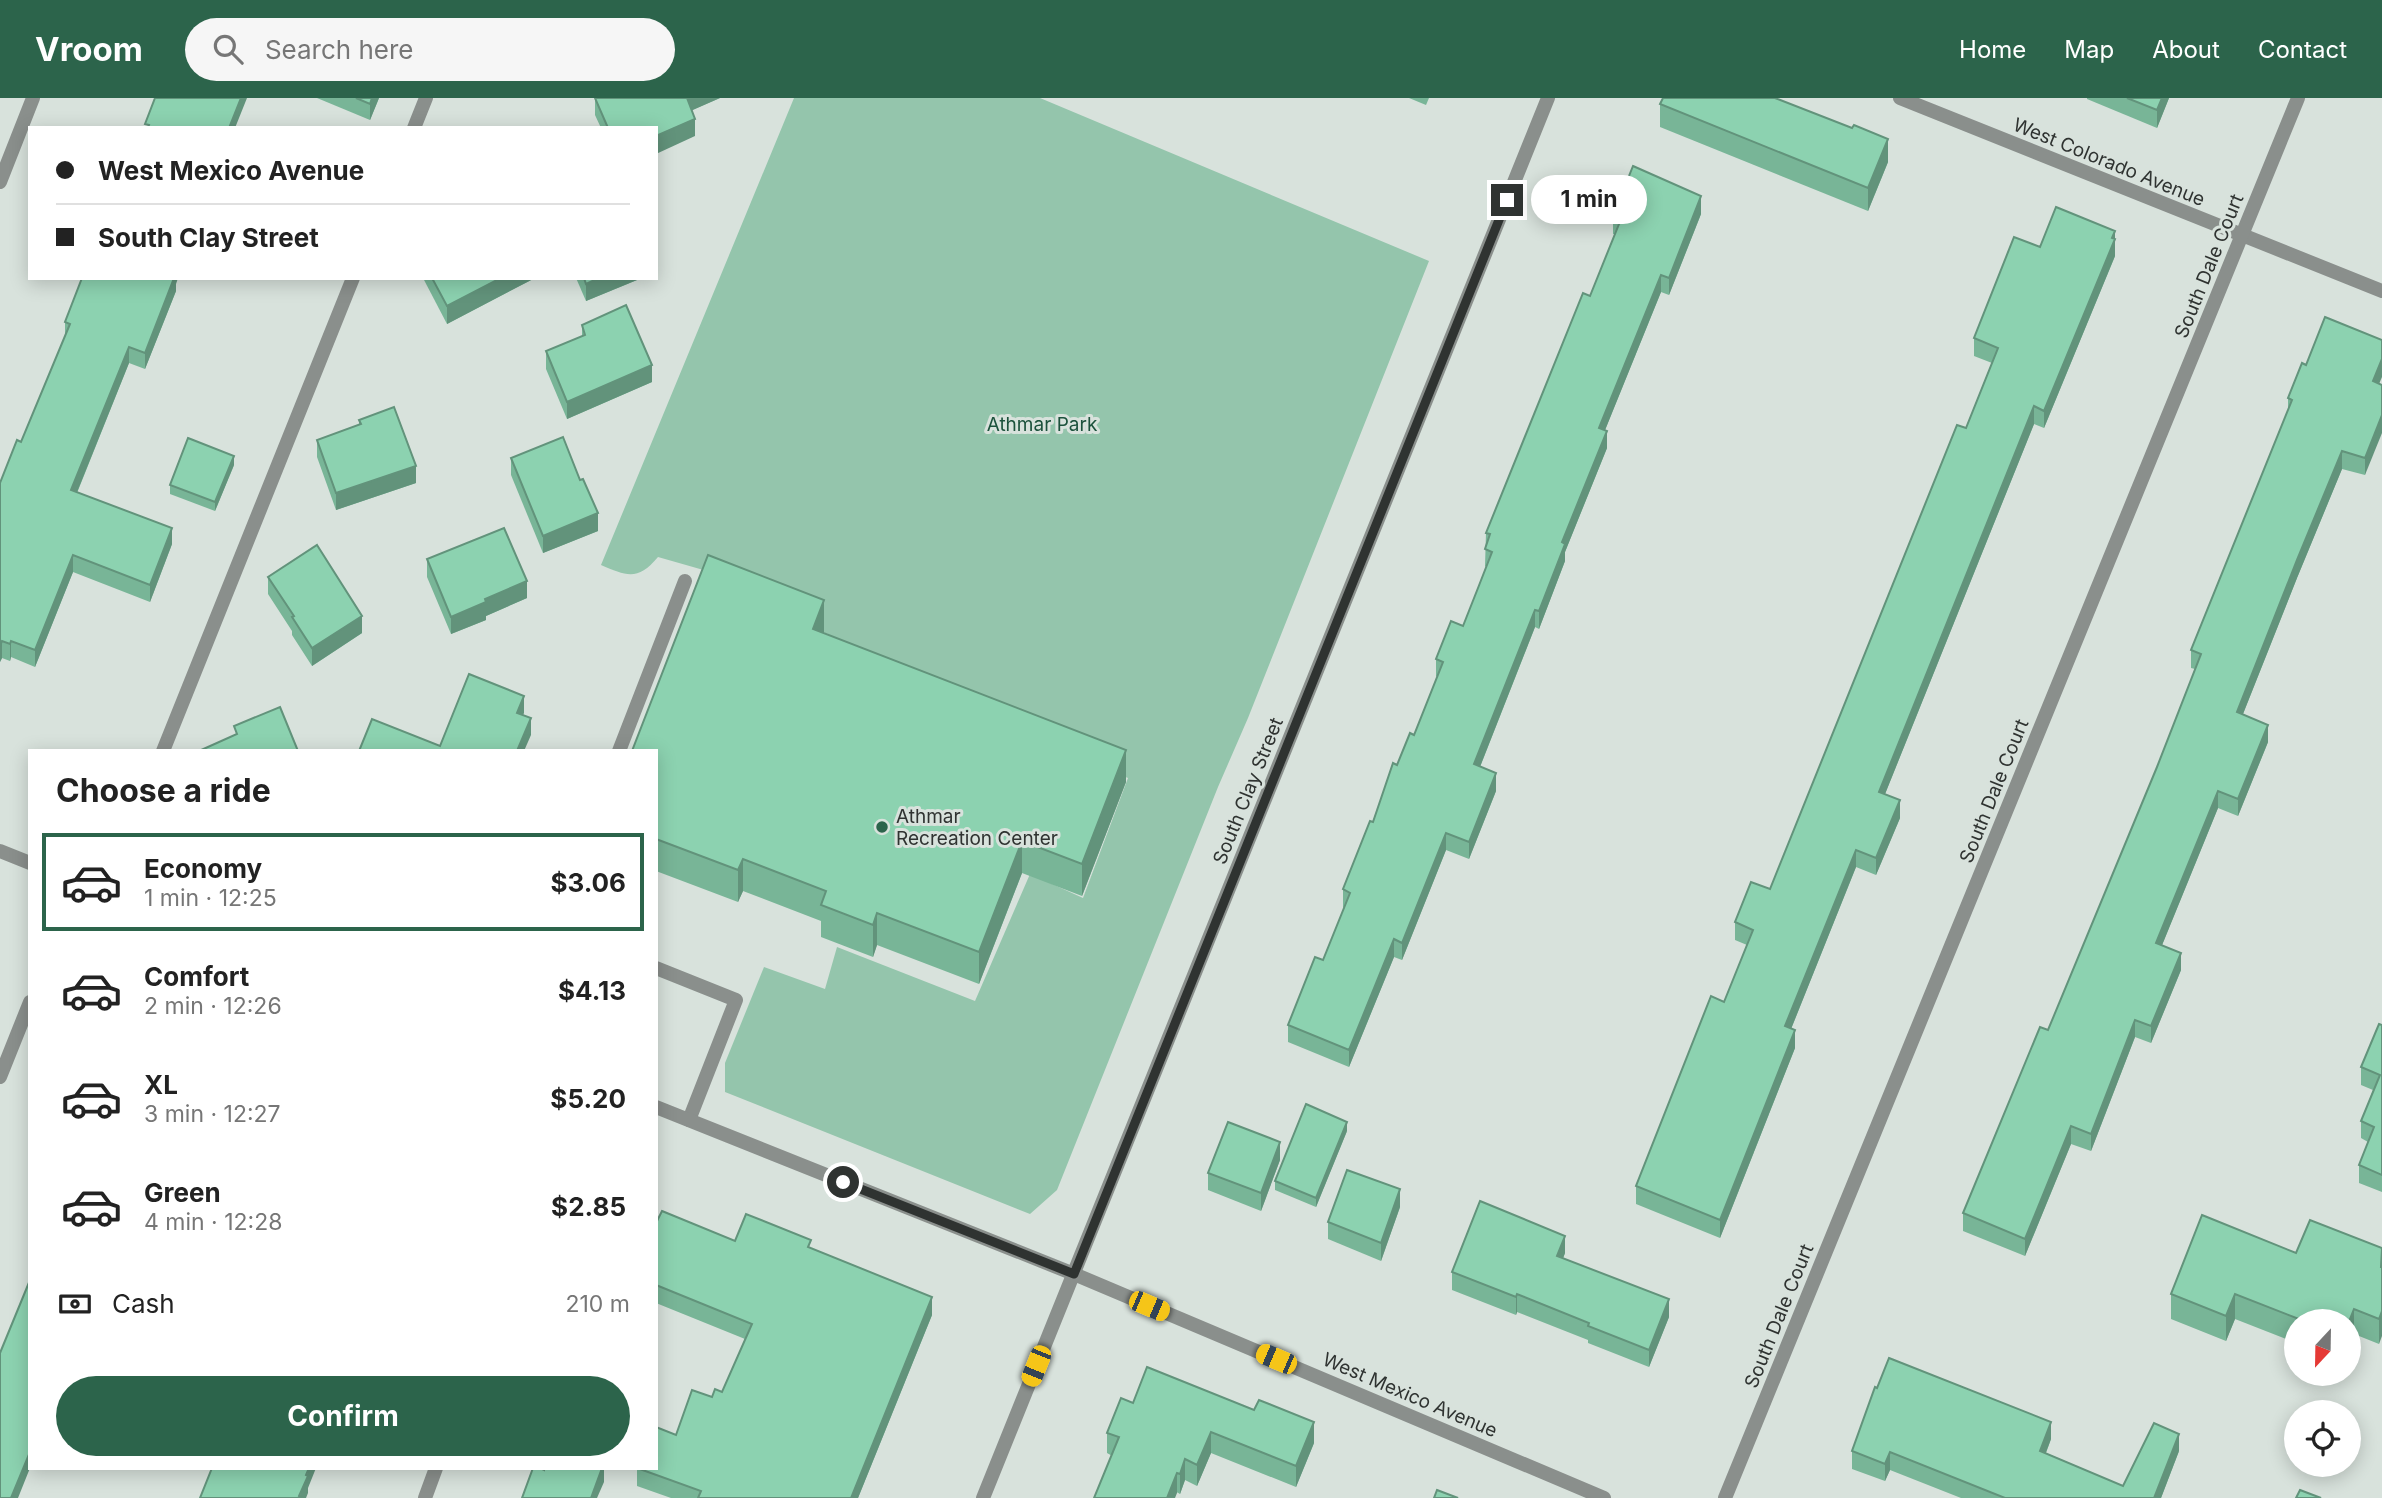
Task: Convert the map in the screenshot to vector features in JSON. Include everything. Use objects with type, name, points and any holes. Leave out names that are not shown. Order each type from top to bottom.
[{"type":"street","points":[[0,182],[33,98]]},
{"type":"street","points":[[415,126],[426,98]]},
{"type":"street","name":"South Clay Street","points":[[983,1498],[1548,98]]},
{"type":"street","name":"West Colorado Avenue","points":[[1900,98],[1927,103],[2242,237],[2382,291]]},
{"type":"street","name":"South Dale Court","points":[[1725,1498],[2298,98]]},
{"type":"street","points":[[164,749],[352,280]]},
{"type":"street","points":[[621,749],[685,581]]},
{"type":"street","points":[[0,851],[28,862]]},
{"type":"street","points":[[658,969],[736,1000],[689,1120]]},
{"type":"street","points":[[0,1077],[28,1007]]},
{"type":"street","name":"West Mexico Avenue","points":[[658,1108],[1074,1274],[1604,1498]]},
{"type":"street","points":[[425,1498],[435,1470]]},
{"type":"green space","name":"Athmar Park","points":[[794,98],[1040,98],[1429,261],[1057,1190],[1030,1214],[725,1092],[725,1063],[764,967],[825,989],[837,947],[975,1001],[1030,874],[1083,898],[1128,778],[819,658],[828,634],[710,588],[714,573],[658,557],[644,570],[632,574],[601,565]]},
{"type":"building","points":[[155,98],[241,98],[230,126],[145,124]]},
{"type":"building","points":[[356,98],[372,98],[370,104]]},
{"type":"building","points":[[595,98],[687,98],[695,119],[658,135],[658,126],[607,126]]},
{"type":"building","points":[[1663,98],[1775,98],[1888,139],[1868,188],[1660,104]]},
{"type":"building","points":[[2127,98],[2162,98],[2157,110]]},
{"type":"building","points":[[1633,166],[1701,196],[1669,278],[1661,275],[1599,428],[1607,431],[1562,542],[1565,544],[1539,611],[1535,610],[1474,764],[1496,773],[1469,842],[1446,833],[1402,943],[1394,939],[1349,1050],[1288,1025],[1315,957],[1323,960],[1350,893],[1343,889],[1370,821],[1373,822],[1393,763],[1397,765],[1410,733],[1414,735],[1443,662],[1436,659],[1451,621],[1463,626],[1492,552],[1485,549],[1490,534],[1486,533],[1583,293],[1590,296],[1621,219],[1613,216]]},
{"type":"building","points":[[2056,207],[2115,231],[2112,238],[2115,239],[2044,411],[2034,406],[1879,792],[1900,800],[1876,858],[1856,850],[1785,1026],[1795,1030],[1720,1220],[1636,1186],[1711,996],[1724,1002],[1753,930],[1735,922],[1751,882],[1770,889],[1957,425],[1966,428],[1998,348],[1974,338],[2014,237],[2040,247]]},
{"type":"building","points":[[81,280],[173,280],[145,353],[129,347],[71,490],[172,528],[150,585],[73,555],[35,650],[11,641],[10,644],[2,641],[0,646],[0,483],[17,440],[21,442],[70,324],[65,322]]},
{"type":"building","points":[[433,280],[497,280],[447,306]]},
{"type":"building","points":[[626,305],[652,365],[567,402],[546,351],[585,335],[582,325]]},
{"type":"building","points":[[2325,317],[2382,340],[2382,359],[2373,381],[2382,385],[2382,415],[2365,458],[2342,451],[2237,712],[2268,725],[2238,799],[2218,791],[2156,943],[2181,953],[2151,1026],[2135,1020],[2091,1134],[2071,1126],[2025,1239],[1963,1213],[2040,1027],[2048,1030],[2157,767],[2201,654],[2191,650],[2292,400],[2288,398],[2302,363],[2306,365]]},
{"type":"building","points":[[394,407],[416,466],[336,493],[317,440],[361,424],[359,420]]},
{"type":"building","points":[[563,437],[580,480],[583,479],[598,513],[543,536],[511,458]]},
{"type":"building","points":[[188,438],[234,456],[215,502],[170,485]]},
{"type":"building","points":[[504,528],[527,581],[451,617],[427,559]]},
{"type":"building","points":[[317,545],[362,616],[312,648],[268,577]]},
{"type":"building","name":"Athmar Recreation Center","points":[[708,555],[824,600],[813,629],[1126,750],[1082,864],[1022,841],[979,952],[877,913],[873,925],[821,905],[826,891],[743,859],[738,870],[658,840],[658,749],[633,749]]},
{"type":"building","points":[[469,674],[524,696],[517,713],[531,718],[518,749],[360,749],[372,719],[440,746]]},
{"type":"building","points":[[280,707],[297,749],[203,749],[237,734],[234,726]]},
{"type":"building","points":[[2379,1024],[2382,1025],[2382,1175],[2359,1165],[2374,1127],[2361,1121],[2380,1075],[2361,1067]]},
{"type":"building","points":[[1306,1104],[1347,1122],[1316,1198],[1275,1181]]},
{"type":"building","points":[[1228,1122],[1280,1142],[1261,1193],[1208,1173]]},
{"type":"building","points":[[1347,1170],[1400,1189],[1381,1243],[1328,1222]]},
{"type":"building","points":[[1480,1201],[1565,1236],[1557,1256],[1669,1299],[1649,1350],[1517,1294],[1516,1297],[1452,1272]]},
{"type":"building","points":[[662,1211],[735,1241],[746,1214],[811,1240],[808,1247],[932,1297],[851,1498],[698,1498],[701,1491],[643,1470],[658,1470],[658,1428],[676,1435],[692,1390],[712,1397],[715,1389],[722,1392],[752,1324],[658,1286],[658,1219]]},
{"type":"building","points":[[2202,1215],[2296,1253],[2310,1220],[2382,1248],[2382,1311],[2379,1319],[2361,1312],[2361,1309],[2284,1309],[2284,1313],[2235,1294],[2226,1316],[2171,1294]]},
{"type":"building","points":[[28,1285],[28,1457],[11,1498],[0,1498],[0,1353]]},
{"type":"building","points":[[1889,1358],[2051,1422],[2040,1451],[2123,1486],[2154,1423],[2179,1434],[2154,1498],[2005,1498],[1890,1452],[1885,1464],[1852,1451],[1875,1387],[1877,1388]]},
{"type":"building","points":[[1147,1367],[1254,1410],[1259,1400],[1314,1422],[1296,1466],[1211,1432],[1197,1465],[1185,1459],[1167,1498],[1094,1498],[1119,1437],[1107,1433],[1121,1398],[1133,1403]]},
{"type":"building","points":[[211,1470],[308,1470],[299,1496],[303,1498],[200,1498]]},
{"type":"building","points":[[532,1470],[601,1470],[591,1498],[522,1498]]},
{"type":"building","points":[[1437,1490],[1458,1498],[1434,1498]]},
{"type":"building","points":[[2300,1490],[2321,1498],[2296,1498]]},
{"type":"place","name":"Athmar Recreation Center","points":[[882,827]]},
{"type":"route","points":[[843,1182],[1074,1274],[1507,200]]}]
